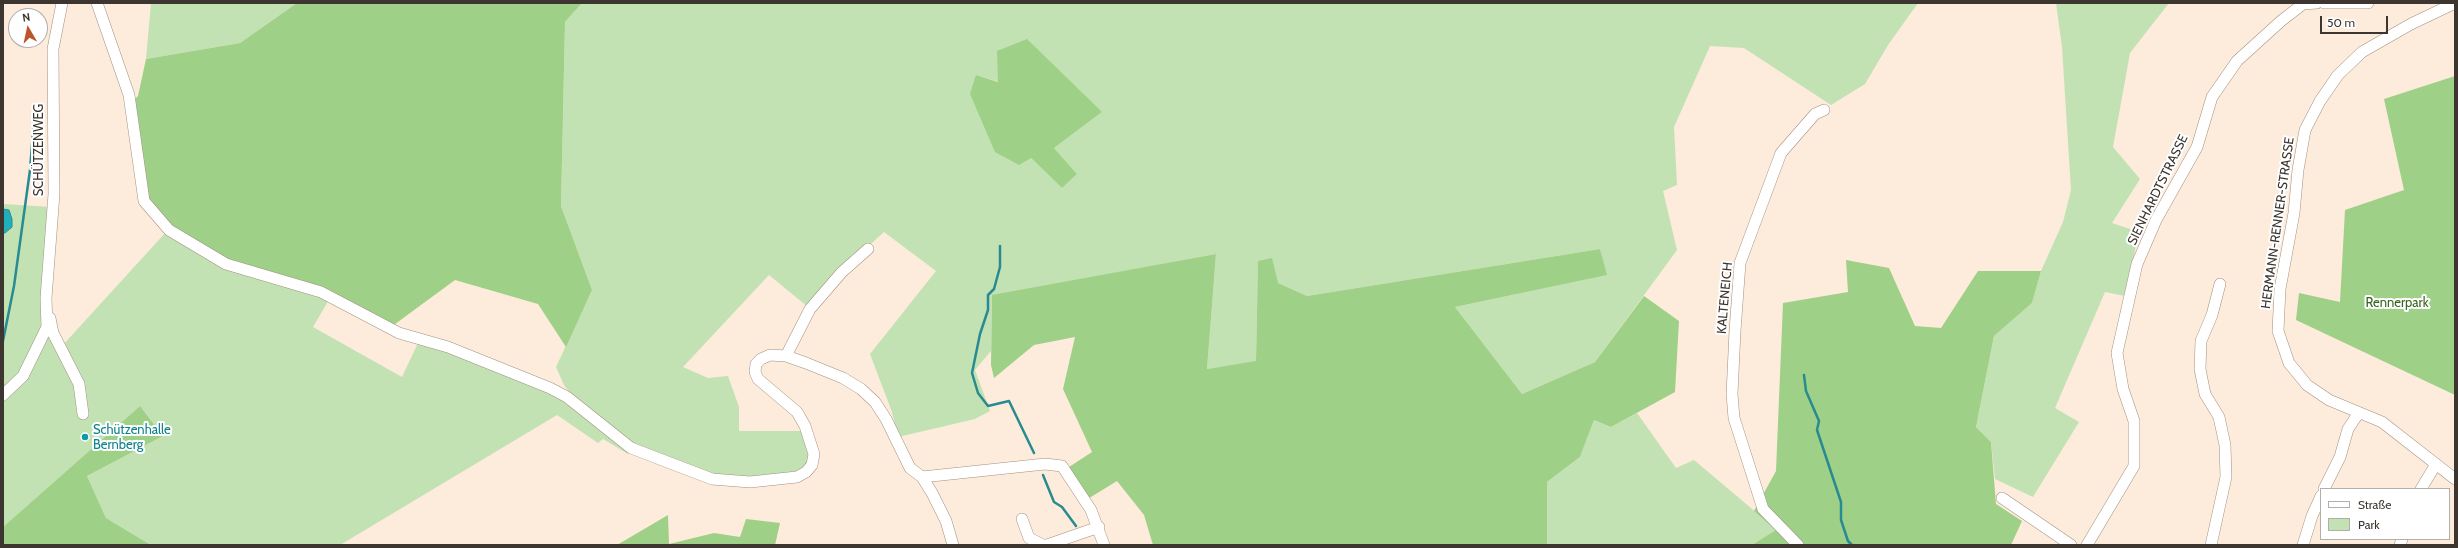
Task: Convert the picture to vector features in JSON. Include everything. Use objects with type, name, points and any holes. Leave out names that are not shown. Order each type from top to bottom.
[{"type":"street","name":"SCHÜTZENWEG","points":[[3,395],[23,376],[47,327],[46,298],[54,194],[53,49],[62,3]]},
{"type":"street","points":[[97,3],[129,95],[144,201],[169,230],[226,264],[321,292],[399,333],[448,347],[550,388],[567,397],[631,448],[712,479],[750,482],[797,476],[806,472],[812,465],[814,454],[805,426],[797,412],[758,379],[755,372],[756,364],[761,359],[770,355],[786,356],[842,378],[861,389],[875,402],[886,419],[910,468],[922,478],[932,493],[946,521],[953,545]]},
{"type":"street","name":"SIENHARDTSTRASSE","points":[[2087,545],[2134,466],[2134,420],[2123,389],[2117,353],[2137,264],[2156,220],[2197,147],[2212,97],[2237,61],[2281,20],[2303,4],[2318,3]]},
{"type":"street","points":[[2324,3],[2368,3]]},
{"type":"street","name":"HERMANN-RENNER-STRASSE","points":[[2455,3],[2411,24],[2362,52],[2338,75],[2305,130],[2298,170],[2294,213],[2280,289],[2278,331],[2289,363],[2307,385],[2329,400],[2358,414],[2382,422],[2455,479]]},
{"type":"street","name":"KALTENEICH","points":[[1798,545],[1763,509],[1734,418],[1733,406],[1740,263],[1781,153],[1815,114],[1824,110]]},
{"type":"street","points":[[786,356],[810,309],[842,272],[868,249]]},
{"type":"street","points":[[2211,545],[2226,477],[2225,445],[2219,418],[2205,394],[2200,369],[2201,342],[2212,316],[2220,284]]},
{"type":"street","name":"SCHÜTZENWEG","points":[[46,298],[53,333],[79,384],[83,414]]},
{"type":"street","points":[[2324,488],[2340,457],[2348,429],[2358,414]]},
{"type":"street","points":[[922,478],[1045,464],[1062,466],[1091,510],[1099,527],[1104,545]]},
{"type":"street","points":[[2422,488],[2436,464]]},
{"type":"street","points":[[2002,498],[2071,545]]},
{"type":"street","points":[[2303,545],[2312,516],[2320,498]]},
{"type":"street","points":[[1022,519],[1029,538],[1043,545]]},
{"type":"street","points":[[1047,545],[1099,527]]},
{"type":"green space","points":[[151,3],[297,3],[240,43],[146,59]]},
{"type":"green space","points":[[297,3],[582,3],[565,22],[561,206],[592,290],[566,347],[538,304],[455,280],[391,327],[351,304],[227,263],[170,228],[146,200],[132,102],[138,96],[146,59],[240,43]]},
{"type":"green space","points":[[582,3],[1918,3],[1888,45],[1865,84],[1831,105],[1744,48],[1710,46],[1674,127],[1677,185],[1663,191],[1677,250],[1595,362],[1522,394],[1455,307],[1606,275],[1600,249],[1307,296],[1278,283],[1258,261],[1256,362],[1207,369],[1216,254],[992,296],[991,351],[975,370],[990,411],[975,419],[898,437],[892,412],[870,354],[936,271],[884,232],[841,271],[808,307],[769,275],[683,367],[708,378],[728,376],[739,407],[739,431],[804,431],[811,454],[808,463],[798,471],[743,479],[714,477],[634,445],[574,399],[564,385],[556,367],[592,290],[561,206],[565,22]],"holes":[[[976,75],[1102,112],[1054,148],[1077,174],[1062,188],[1031,158]]]},
{"type":"green space","points":[[2056,3],[2169,3],[2130,53],[2113,147],[2140,179],[2112,223],[2139,232],[2125,296],[2105,292],[2055,408],[2079,422],[2033,497],[1995,479],[1991,442],[1976,427],[1994,336],[2032,303],[2041,271],[2063,222],[2071,190],[2062,47]]},
{"type":"green space","points":[[1027,39],[1102,112],[1054,148],[1077,174],[1062,188],[1031,158],[1019,165],[995,152],[970,94],[976,75],[998,82],[997,51]]},
{"type":"green space","name":"Rennerpark","points":[[2455,76],[2455,395],[2296,320],[2299,293],[2340,302],[2345,210],[2404,190],[2384,99]]},
{"type":"green space","points":[[3,204],[51,207],[45,326],[21,375],[3,393]]},
{"type":"green space","points":[[167,231],[330,298],[313,327],[402,377],[419,341],[547,389],[631,451],[628,454],[603,439],[598,443],[557,415],[340,545],[151,545],[106,518],[87,476],[163,436],[140,406],[3,527],[3,401],[26,378],[49,328],[62,346]]},
{"type":"green space","points":[[1600,249],[1607,275],[1455,307],[1522,394],[1595,362],[1644,296],[1679,321],[1675,392],[1611,427],[1594,420],[1580,457],[1547,482],[1547,545],[1153,545],[1144,515],[1117,481],[1086,500],[1066,469],[1092,452],[1063,389],[1075,337],[1034,345],[994,378],[991,365],[992,295],[1216,254],[1207,369],[1256,361],[1258,261],[1272,258],[1278,283],[1307,296]]},
{"type":"green space","points":[[1846,260],[1889,268],[1915,326],[1941,328],[1978,271],[2041,271],[2032,303],[1994,336],[1976,427],[1991,442],[1996,504],[2022,521],[2011,545],[1752,545],[1776,530],[1754,511],[1776,471],[1783,303],[1848,292]]},
{"type":"green space","points":[[140,406],[163,436],[87,476],[106,518],[151,545],[3,545],[3,527]]},
{"type":"green space","points":[[1637,413],[1676,468],[1694,460],[1777,530],[1752,545],[1547,545],[1547,482],[1580,457],[1594,420],[1611,427]]},
{"type":"green space","points":[[668,515],[669,544],[714,533],[740,537],[746,519],[780,523],[775,545],[617,545]]},
{"type":"water","points":[[3,209],[9,210],[12,219],[12,227],[5,233],[3,233]]},
{"type":"waterway","points":[[3,341],[14,286],[30,170],[35,107]]},
{"type":"waterway","points":[[1000,246],[1000,267],[994,289],[988,295],[988,310],[980,334],[972,373],[978,393],[988,406],[1009,401],[1034,453]]},
{"type":"waterway","points":[[1804,375],[1806,391],[1819,421],[1817,430],[1841,502],[1841,520],[1848,541],[1852,545]]},
{"type":"waterway","points":[[1043,475],[1054,502],[1062,507],[1076,526]]},
{"type":"place","name":"Schützenhalle Bernberg","points":[[85,437]]}]
